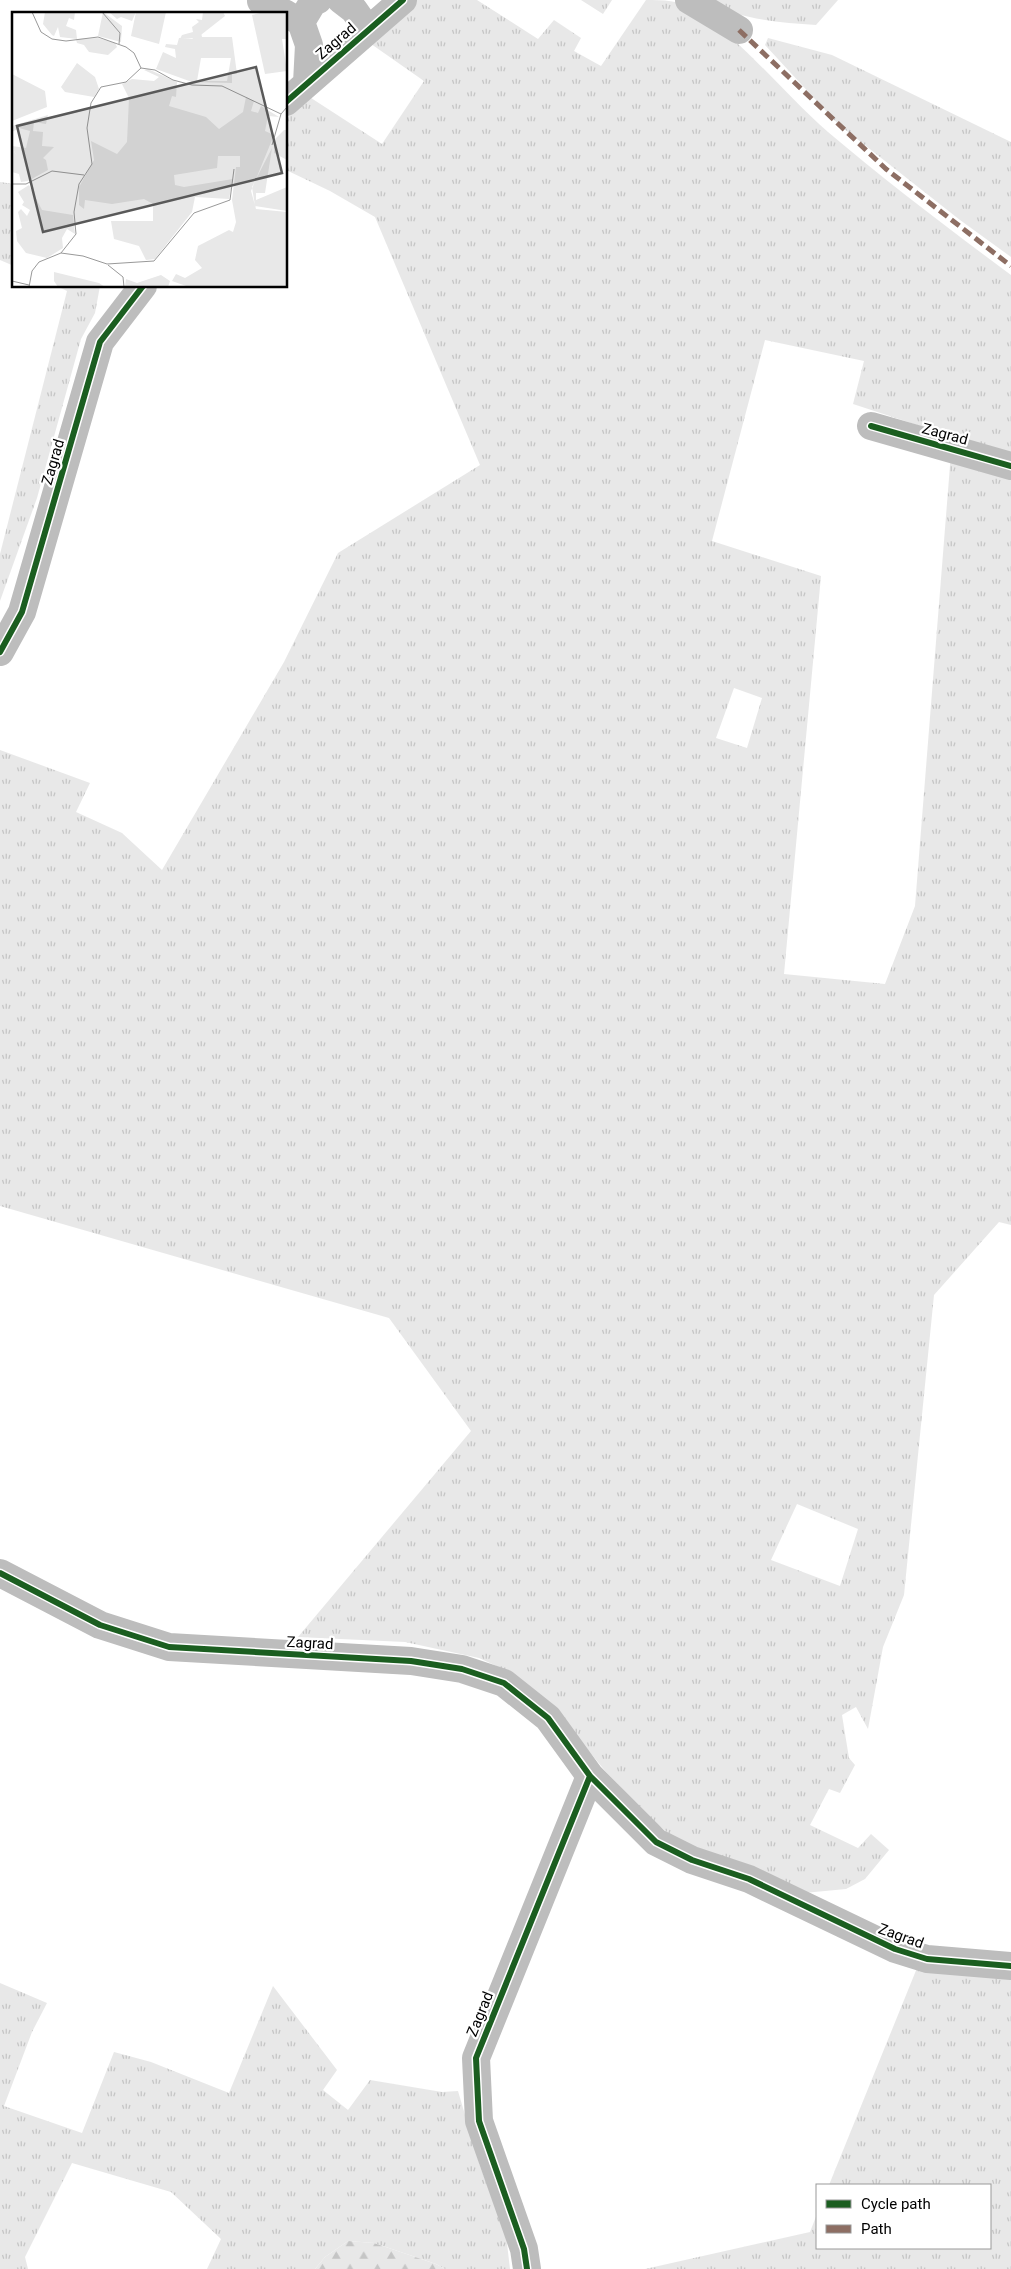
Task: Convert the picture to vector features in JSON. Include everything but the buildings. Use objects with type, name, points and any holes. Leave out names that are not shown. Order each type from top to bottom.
[{"type":"street","points":[[307,83],[309,46],[291,16],[318,0]]},
{"type":"street","points":[[341,0],[354,10],[368,30]]},
{"type":"street","name":"Zagrad","points":[[288,100],[403,0]]},
{"type":"street","points":[[688,0],[739,30]]},
{"type":"street","points":[[261,1],[283,12]]},
{"type":"street","name":"Zagrad","points":[[0,652],[22,612],[100,342],[141,288]]},
{"type":"street","name":"Zagrad","points":[[872,426],[1011,466]]},
{"type":"street","name":"Zagrad","points":[[0,1574],[100,1625],[169,1647],[411,1661],[462,1669],[504,1682],[548,1718],[590,1776],[656,1842],[692,1860],[749,1879],[895,1949],[927,1958],[1011,1966]]},
{"type":"street","name":"Zagrad","points":[[527,2269],[524,2249],[479,2120],[476,2058],[590,1776]]},
{"type":"green space","points":[[411,0],[477,0],[538,39],[554,20],[581,38],[574,51],[601,66],[646,0],[676,2],[693,9],[712,22],[763,68],[811,117],[850,151],[1011,275],[1011,459],[966,441],[853,404],[864,361],[765,340],[712,541],[821,576],[784,974],[885,984],[915,906],[951,453],[1011,476],[1011,1225],[999,1222],[934,1295],[904,1595],[883,1647],[868,1729],[856,1707],[842,1715],[849,1758],[855,1765],[840,1793],[829,1789],[810,1825],[858,1848],[871,1834],[889,1850],[865,1879],[846,1889],[804,1893],[687,1848],[652,1820],[606,1772],[553,1707],[514,1674],[479,1658],[405,1642],[298,1637],[471,1431],[389,1318],[0,1206],[0,750],[90,783],[76,812],[122,833],[162,870],[284,662],[338,553],[480,465],[375,217],[330,191],[288,171],[288,117],[308,96],[382,144],[424,81],[364,39]],"holes":[[[734,688],[762,698],[747,748],[716,738]],[[797,1504],[858,1529],[840,1586],[771,1560]]]},
{"type":"green space","points":[[581,0],[612,0],[603,14]]},
{"type":"green space","points":[[705,0],[838,0],[816,25],[745,16],[718,7]]},
{"type":"green space","points":[[768,38],[832,55],[1011,142],[1011,257],[960,220],[838,124],[765,45]]},
{"type":"green space","points":[[0,182],[12,184],[12,265],[0,260]]},
{"type":"green space","points":[[61,288],[100,288],[95,313],[81,339],[37,498],[0,601],[0,554],[67,291]]},
{"type":"green space","points":[[917,1968],[1011,1972],[1011,2269],[645,2269],[810,2232],[816,2217],[816,2249],[991,2249],[991,2184],[829,2184]]},
{"type":"green space","points":[[0,1983],[47,2003],[32,2032],[4,2106],[82,2133],[114,2052],[151,2062],[229,2093],[273,1986],[337,2070],[323,2090],[348,2110],[370,2080],[442,2092],[458,2091],[480,2166],[506,2235],[510,2269],[445,2269],[436,2264],[374,2243],[348,2241],[325,2257],[315,2269],[207,2269],[221,2239],[171,2192],[72,2163],[25,2257],[28,2269],[0,2269]]},
{"type":"green space","points":[[348,2241],[374,2243],[436,2264],[445,2269],[315,2269],[325,2257]]},
{"type":"marked path","points":[[739,30],[886,169],[1011,266]]},
{"type":"cycle path","points":[[288,100],[403,0]]},
{"type":"cycle path","points":[[0,652],[22,612],[100,342],[141,288]]},
{"type":"cycle path","points":[[871,426],[1011,466]]},
{"type":"cycle path","points":[[0,1573],[100,1625],[169,1647],[411,1661],[462,1669],[504,1683],[548,1718],[590,1776],[656,1842],[692,1860],[749,1879],[895,1949],[927,1959],[1011,1966]]},
{"type":"cycle path","points":[[527,2269],[524,2249],[479,2121],[476,2058],[590,1776]]}]
